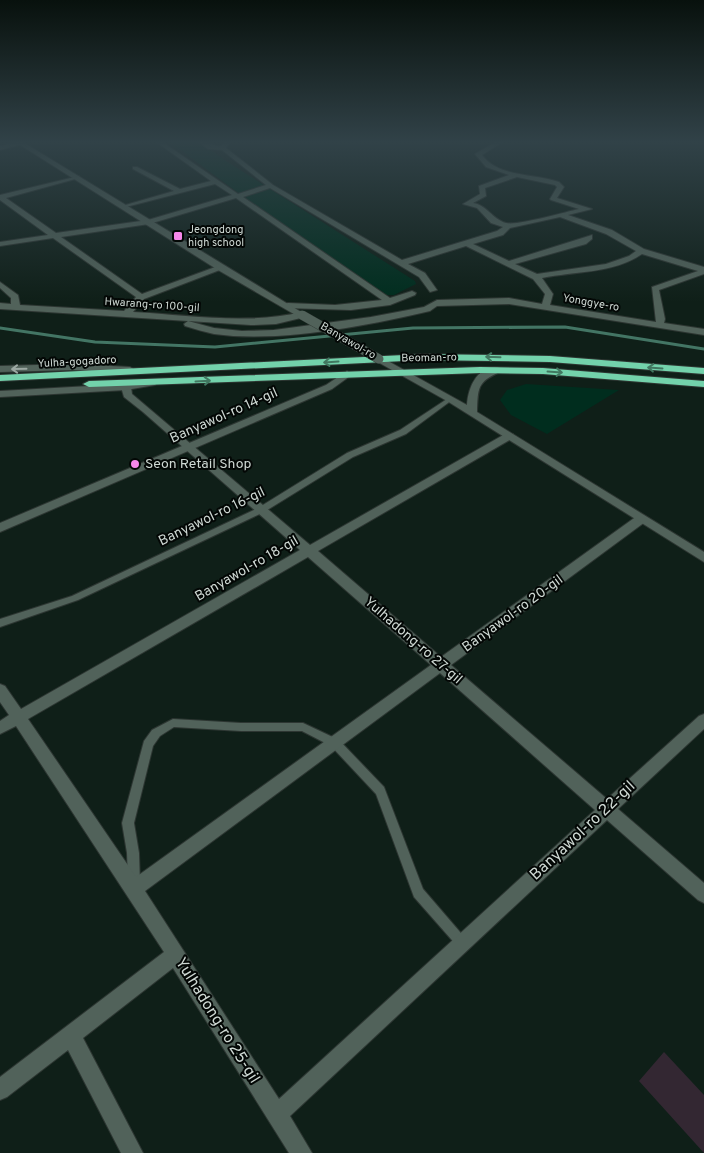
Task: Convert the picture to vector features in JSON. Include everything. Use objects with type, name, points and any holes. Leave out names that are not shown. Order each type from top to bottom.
[{"type":"highway","name":"Beoman-ro","points":[[155,377],[379,359],[489,357],[704,371]]},
{"type":"highway","name":"Beoman-ro","points":[[155,377],[496,370],[543,371],[704,384]]},
{"type":"highway","name":"Yulha-gogadoro","points":[[0,378],[155,377]]},
{"type":"highway","name":"Yulha-gogadoro","points":[[0,386],[155,377]]},
{"type":"street","name":"Banyawol-ro","points":[[104,195],[221,268],[450,399],[704,558]]},
{"type":"street","points":[[124,208],[170,195]]},
{"type":"street","points":[[0,244],[149,222],[240,195]]},
{"type":"street","points":[[188,319],[187,323],[197,327],[250,333],[345,324],[427,309],[442,299],[426,279],[286,195]]},
{"type":"street","points":[[484,195],[466,204],[479,206],[494,221],[508,226],[588,209],[553,198],[556,195]]},
{"type":"street","points":[[236,196],[390,302]]},
{"type":"street","points":[[0,197],[141,297]]},
{"type":"street","points":[[562,216],[609,232],[641,250],[704,271]]},
{"type":"street","points":[[401,263],[500,233],[508,226]]},
{"type":"street","points":[[510,263],[583,242],[589,237]]},
{"type":"street","points":[[466,243],[536,277],[549,294],[546,306]]},
{"type":"street","points":[[536,277],[563,271],[600,268],[636,255],[641,250]]},
{"type":"street","points":[[126,315],[141,297],[221,268]]},
{"type":"street","points":[[658,326],[661,319],[655,290],[704,271]]},
{"type":"street","points":[[419,304],[411,298],[426,279]]},
{"type":"street","points":[[0,284],[15,297],[16,307]]},
{"type":"street","name":"Yonggye-ro","points":[[416,292],[435,291],[475,301]]},
{"type":"street","points":[[288,306],[354,307],[390,302],[416,292]]},
{"type":"street","name":"Yonggye-ro","points":[[436,303],[509,301],[704,332]]},
{"type":"street","points":[[320,325],[324,316],[329,314],[436,303]]},
{"type":"street","name":"Hwarang-ro 100-gil","points":[[0,306],[188,319],[265,322],[302,315]]},
{"type":"street","points":[[0,369],[72,367],[155,377]]},
{"type":"street","points":[[472,413],[473,388],[481,376],[496,370]]},
{"type":"street","name":"Banyawol-ro 14-gil","points":[[0,528],[329,387],[347,374]]},
{"type":"street","points":[[0,394],[126,387],[155,377]]},
{"type":"street","name":"Yulhadong-ro 27-gil","points":[[126,387],[127,395],[704,894]]},
{"type":"street","name":"Banyawol-ro 18-gil","points":[[0,728],[509,436]]},
{"type":"street","name":"Banyawol-ro 20-gil","points":[[134,889],[642,519]]},
{"type":"street","name":"Yulhadong-ro 25-gil","points":[[0,690],[134,889],[301,1153]]},
{"type":"street","name":"Banyawol-ro 22-gil","points":[[276,1115],[704,720]]},
{"type":"street","points":[[0,1090],[175,955]]},
{"type":"street","points":[[71,1035],[132,1153]]},
{"type":"lane","name":"Banyawol-ro 16-gil","points":[[0,623],[75,598],[261,510],[350,455],[403,432],[450,399]]},
{"type":"lane","points":[[134,889],[133,852],[128,823],[148,744],[156,733],[173,723],[241,727],[303,727],[335,743],[380,791],[418,893],[462,943]]},
{"type":"green space","points":[[241,195],[279,195],[415,281],[416,284],[394,295],[384,295]]},
{"type":"green space","points":[[526,384],[619,390],[547,434],[511,415],[500,400],[507,390]]},
{"type":"building","points":[[664,1052],[704,1095],[704,1153],[639,1081]]},
{"type":"waterway","points":[[0,328],[95,342],[215,347],[413,328],[565,327],[704,349]]},
{"type":"place","name":"Jeongdong high school","points":[[178,236]]},
{"type":"place","name":"Seon Retail Shop","points":[[135,464]]}]
